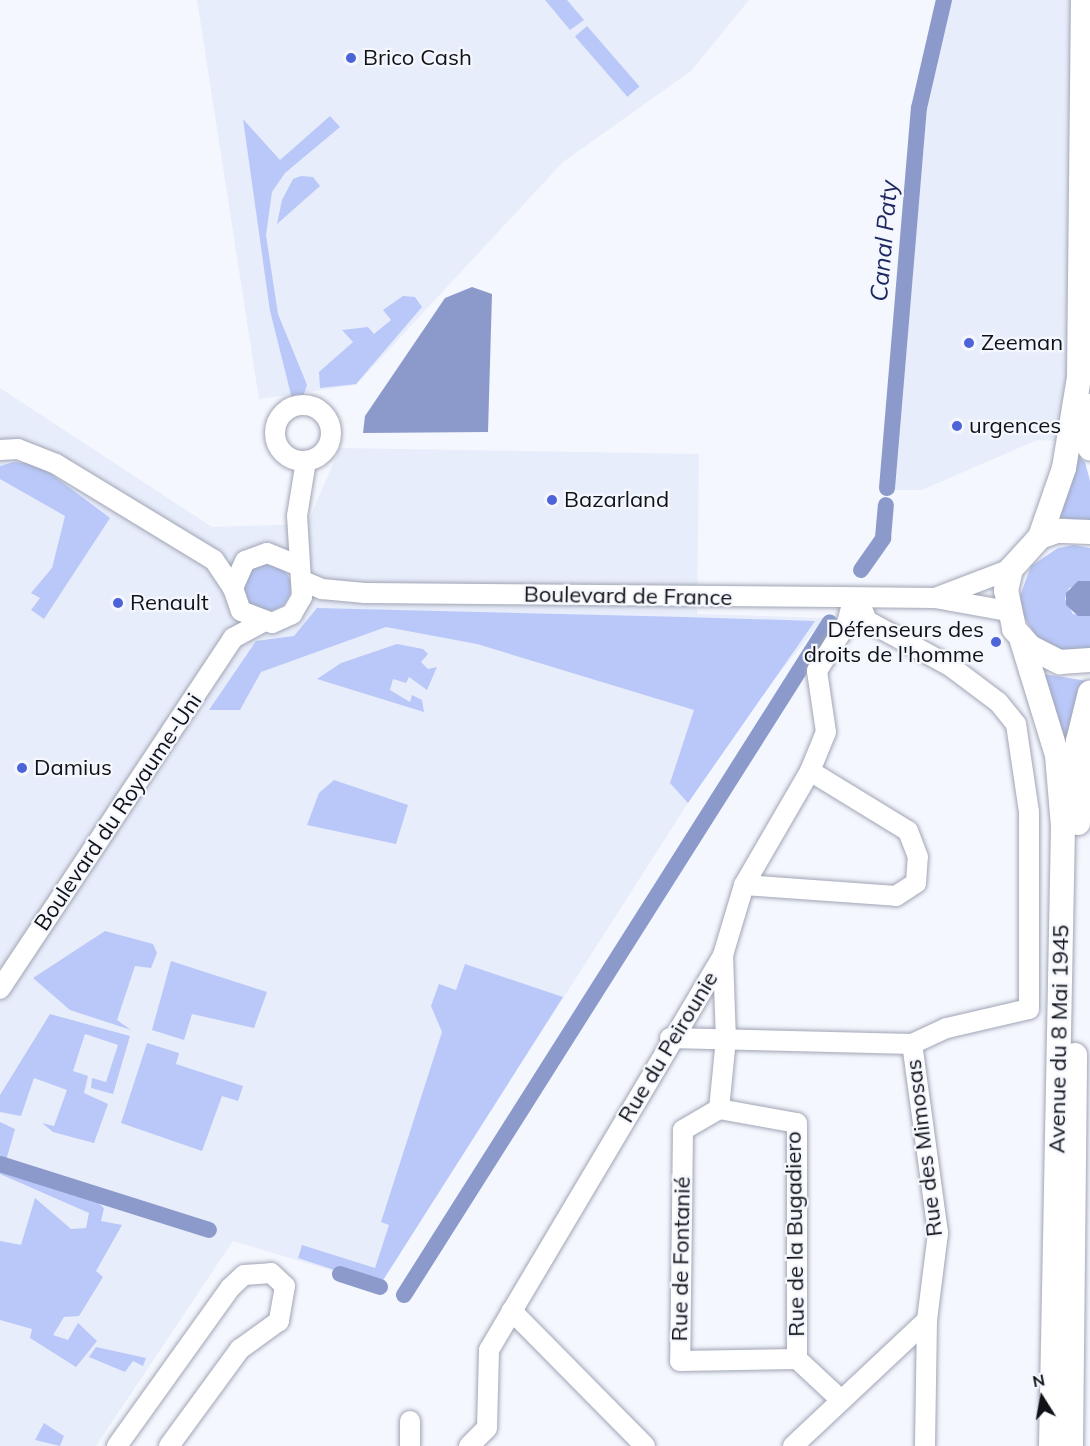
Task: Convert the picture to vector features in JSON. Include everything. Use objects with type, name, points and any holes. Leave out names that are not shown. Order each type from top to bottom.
[{"type":"main road","points":[[1007,611],[1011,569],[1040,537],[1064,468],[1079,377],[1083,0]]},
{"type":"main road","points":[[1079,377],[1090,448]]},
{"type":"main road","points":[[1040,537],[1057,531],[1090,532]]},
{"type":"main road","name":"Avenue du 8 Mai 1945","points":[[1007,611],[1021,638],[1057,754],[1063,828],[1051,1446]]},
{"type":"main road","points":[[1021,638],[1060,662],[1090,660]]},
{"type":"main road","name":"Avenue du 8 Mai 1945","points":[[1071,1446],[1078,741],[1090,692]]},
{"type":"street","points":[[0,450],[18,448],[56,464],[214,560],[235,597],[261,623]]},
{"type":"street","points":[[300,603],[297,516],[306,461]]},
{"type":"street","points":[[214,560],[245,561],[275,554],[297,516]]},
{"type":"street","points":[[275,554],[300,573]]},
{"type":"street","points":[[245,561],[235,597],[236,635],[261,623],[283,620],[300,603],[321,589]]},
{"type":"street","name":"Boulevard de France","points":[[935,598],[1011,569]]},
{"type":"street","name":"Boulevard de France","points":[[300,573],[321,589],[856,600],[935,598],[1007,611]]},
{"type":"street","points":[[670,1038],[912,1044],[947,1028],[1029,1009],[1029,812],[1016,724],[998,702],[950,666],[867,621],[856,600]]},
{"type":"street","name":"Rue du Peirounie","points":[[469,1446],[487,1428],[489,1350],[670,1038],[723,955],[744,885],[810,771],[826,732],[818,671],[847,623],[856,600]]},
{"type":"street","name":"Boulevard du Royaume-Uni","points":[[0,989],[236,635]]},
{"type":"street","points":[[744,885],[896,896],[916,883],[918,857],[908,831],[810,771]]},
{"type":"street","points":[[719,1109],[726,1039],[723,955]]},
{"type":"street","name":"Rue des Mimosas","points":[[912,1044],[938,1233],[927,1320],[925,1446]]},
{"type":"street","name":"Rue de Fontanié","points":[[719,1109],[683,1130],[680,1361],[797,1359]]},
{"type":"street","name":"Rue de la Bugadiero","points":[[719,1109],[797,1123],[797,1359]]},
{"type":"street","points":[[117,1446],[230,1288],[244,1275],[271,1273],[285,1286],[279,1321],[240,1348],[169,1446]]},
{"type":"street","points":[[512,1311],[645,1446]]},
{"type":"street","points":[[793,1446],[927,1320]]},
{"type":"street","points":[[797,1359],[841,1401]]},
{"type":"street","points":[[410,1421],[410,1446]]},
{"type":"shaded area","points":[[197,0],[749,0],[691,71],[563,162],[356,385],[259,399]]},
{"type":"shaded area","points":[[545,0],[567,0],[584,20],[570,30]]},
{"type":"shaded area","points":[[951,0],[1090,0],[1090,443],[1037,440],[922,490],[894,490],[927,108]]},
{"type":"shaded area","points":[[587,26],[639,86],[627,97],[575,36]]},
{"type":"shaded area","points":[[330,116],[340,127],[285,173],[272,192],[266,235],[278,314],[307,385],[303,397],[292,399],[270,311],[243,119],[280,160]]},
{"type":"shaded area","points":[[301,176],[313,177],[320,186],[277,224],[282,200],[293,179]]},
{"type":"shaded area","points":[[472,287],[492,294],[488,432],[363,433],[365,416],[445,298]]},
{"type":"shaded area","points":[[403,296],[415,297],[422,307],[356,384],[320,388],[319,372],[353,342],[342,330],[368,327],[374,334],[391,320],[383,310]]},
{"type":"shaded area","points":[[0,388],[212,527],[307,524],[340,448],[699,454],[697,614],[824,618],[739,723],[380,1285],[233,1241],[96,1446],[0,1446]]},
{"type":"shaded area","points":[[1077,456],[1085,462],[1090,481],[1090,524],[1059,517]]},
{"type":"shaded area","points":[[14,462],[38,464],[110,518],[44,619],[31,610],[40,598],[31,593],[52,568],[65,516],[0,479],[0,466]]},
{"type":"shaded area","points":[[1074,545],[1090,548],[1090,581],[1069,588],[1065,599],[1073,614],[1090,616],[1090,650],[1068,653],[1038,640],[1021,612],[1020,596],[1031,566],[1058,548]]},
{"type":"shaded area","points":[[262,563],[272,563],[287,573],[291,587],[290,596],[281,607],[272,611],[262,611],[247,601],[243,592],[243,582],[253,567]]},
{"type":"shaded area","points":[[1078,581],[1090,581],[1090,616],[1078,616],[1066,605],[1066,593]]},
{"type":"shaded area","points":[[317,608],[815,621],[688,803],[670,783],[694,710],[477,644],[386,627],[261,672],[240,710],[209,710],[256,641],[294,636]]},
{"type":"shaded area","points":[[397,644],[423,649],[428,654],[421,662],[428,669],[437,667],[427,690],[409,677],[406,683],[393,679],[390,690],[410,702],[412,695],[422,700],[424,712],[317,679],[341,663]]},
{"type":"shaded area","points":[[1044,674],[1087,681],[1067,753]]},
{"type":"shaded area","points":[[334,780],[408,805],[396,844],[307,825],[319,793]]},
{"type":"shaded area","points":[[105,931],[153,944],[157,953],[151,968],[135,966],[117,1020],[131,1030],[70,1010],[33,978]]},
{"type":"shaded area","points":[[171,961],[267,992],[254,1028],[192,1014],[184,1040],[152,1030]]},
{"type":"shaded area","points":[[465,964],[563,997],[380,1285],[298,1258],[302,1245],[375,1268],[389,1225],[381,1222],[442,1032],[431,1006],[439,984],[456,990]]},
{"type":"shaded area","points":[[50,1014],[130,1036],[113,1094],[91,1088],[92,1078],[106,1082],[118,1045],[85,1034],[73,1071],[88,1076],[84,1093],[108,1104],[94,1143],[53,1132],[42,1123],[54,1126],[67,1090],[34,1078],[21,1116],[0,1112],[0,1095]]},
{"type":"shaded area","points":[[147,1043],[179,1053],[176,1064],[243,1086],[238,1101],[222,1096],[202,1151],[121,1123]]},
{"type":"shaded area","points":[[0,1122],[15,1129],[5,1164],[0,1162]]},
{"type":"shaded area","points":[[0,1169],[93,1198],[104,1208],[101,1221],[122,1225],[96,1271],[103,1277],[79,1316],[64,1317],[53,1335],[68,1340],[78,1323],[97,1341],[76,1367],[30,1338],[32,1329],[0,1320],[0,1241],[21,1245],[35,1198],[71,1229],[86,1228],[89,1213],[0,1174]]},
{"type":"shaded area","points":[[96,1347],[146,1358],[143,1366],[133,1361],[125,1372],[89,1357]]},
{"type":"shaded area","points":[[44,1423],[64,1436],[60,1446],[35,1440]]},
{"type":"waterway","name":"Canal Paty","points":[[887,488],[919,108],[944,0]]},
{"type":"waterway","name":"Canal Paty","points":[[861,570],[883,538],[886,505]]},
{"type":"waterway","points":[[404,1295],[830,622]]},
{"type":"waterway","points":[[0,1164],[209,1230]]},
{"type":"waterway","name":"Canal Paty","points":[[340,1274],[380,1287]]},
{"type":"place","name":"Brico Cash","points":[[351,58]]},
{"type":"place","name":"Zeeman","points":[[969,343]]},
{"type":"place","name":"urgences","points":[[957,426]]},
{"type":"place","name":"Bazarland","points":[[552,500]]},
{"type":"place","name":"Renault","points":[[118,603]]},
{"type":"place","name":"Défenseurs des droits de l'homme","points":[[996,642]]},
{"type":"place","name":"Damius","points":[[22,768]]}]
